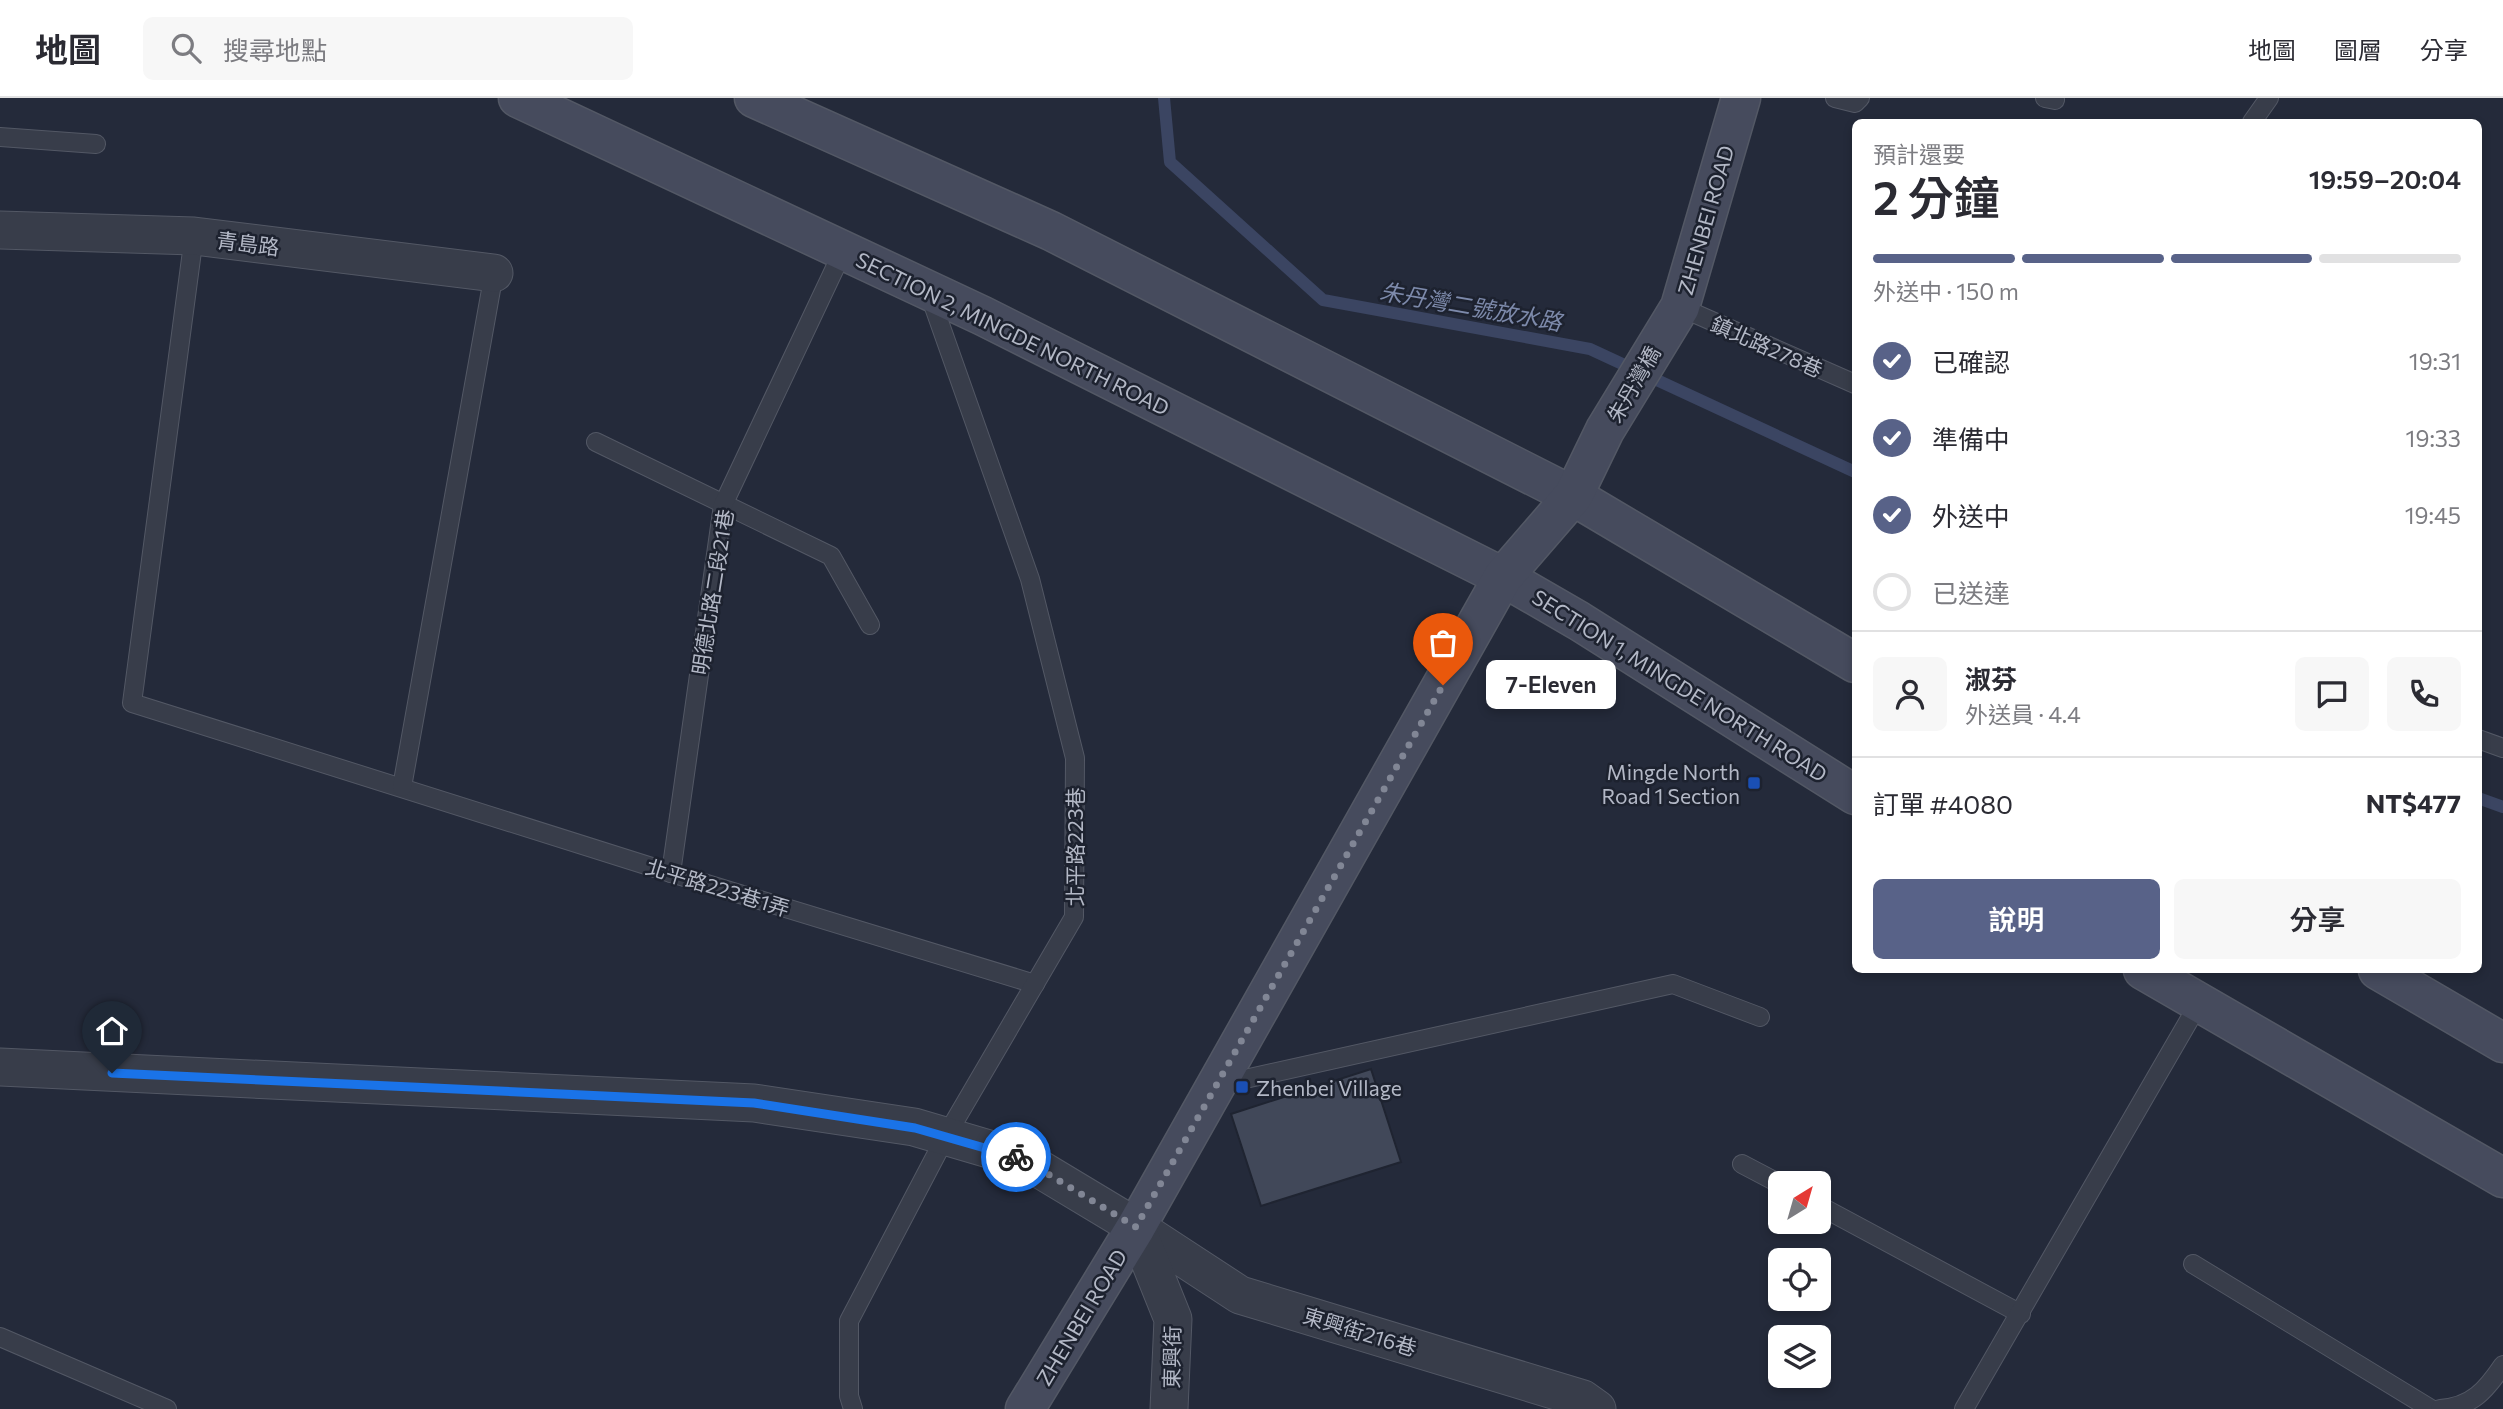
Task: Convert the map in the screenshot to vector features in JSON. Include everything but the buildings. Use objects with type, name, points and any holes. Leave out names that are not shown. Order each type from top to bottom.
[{"type":"main road","name":"SECTION 2, MINGDE NORTH ROAD","points":[[518,98],[928,290],[1503,577]]},
{"type":"main road","points":[[754,98],[1051,231],[1573,496],[1852,661]]},
{"type":"main road","name":"ZHENBEI ROAD","points":[[1670,322],[1741,98]]},
{"type":"main road","name":"朱丹灣橋","points":[[1605,430],[1670,322]]},
{"type":"main road","name":"ZHENBEI ROAD","points":[[1025,1409],[1136,1227],[1503,577],[1573,496],[1605,430]]},
{"type":"main road","name":"SECTION 1, MINGDE NORTH ROAD","points":[[1503,577],[1579,621],[1852,793]]},
{"type":"main road","points":[[2148,973],[2503,1178]]},
{"type":"main road","points":[[2383,973],[2503,1043]]},
{"type":"street","name":"青島路","points":[[0,230],[194,236],[494,273]]},
{"type":"street","name":"東興街216巷","points":[[0,1067],[754,1103],[915,1128],[1023,1159],[1136,1227],[1240,1295],[1583,1399],[1597,1409]]},
{"type":"street","name":"東興街","points":[[1136,1227],[1173,1319],[1169,1409]]},
{"type":"lane","points":[[1835,98],[1855,103],[1860,98]]},
{"type":"lane","points":[[2254,119],[2269,98]]},
{"type":"lane","points":[[0,137],[96,144]]},
{"type":"lane","name":"北平路223巷1弄","points":[[194,236],[132,702],[671,873],[1035,984]]},
{"type":"lane","name":"明德北路二段21巷","points":[[671,873],[723,505],[844,251]]},
{"type":"lane","points":[[402,787],[494,273]]},
{"type":"lane","name":"北平路223巷","points":[[853,1409],[849,1396],[849,1321],[946,1136],[1074,917],[1075,758],[1030,579],[928,290]]},
{"type":"lane","name":"鎮北路278巷","points":[[1670,322],[1852,383]]},
{"type":"lane","points":[[596,442],[831,556],[870,625]]},
{"type":"lane","points":[[2482,740],[2503,748]]},
{"type":"lane","points":[[1215,1086],[1673,984],[1760,1017]]},
{"type":"lane","points":[[1964,1409],[2199,1003]]},
{"type":"lane","points":[[1742,1164],[1768,1178]]},
{"type":"lane","points":[[1831,1212],[2021,1314]]},
{"type":"lane","points":[[2193,1264],[2431,1409]]},
{"type":"lane","points":[[0,1337],[167,1409]]},
{"type":"lane","points":[[2440,1409],[2457,1408],[2485,1391],[2503,1365]]},
{"type":"waterway","name":"朱丹灣二號放水路","points":[[1164,98],[1170,162],[1323,300],[1590,349],[1852,471]]},
{"type":"waterway","name":"朱丹灣二號放水路","points":[[2482,799],[2503,807]]},
{"type":"way so far","points":[[1016,1157],[1136,1227],[1443,685]]},
{"type":"place","name":"7-Eleven","points":[[1443,685]]},
{"type":"place","name":"Mingde North Road 1 Section","points":[[1754,783]]},
{"type":"place","name":"Zhenbei Village","points":[[1242,1087]]},
{"type":"route","points":[[112,1073],[754,1103],[915,1128],[1016,1157]]}]
